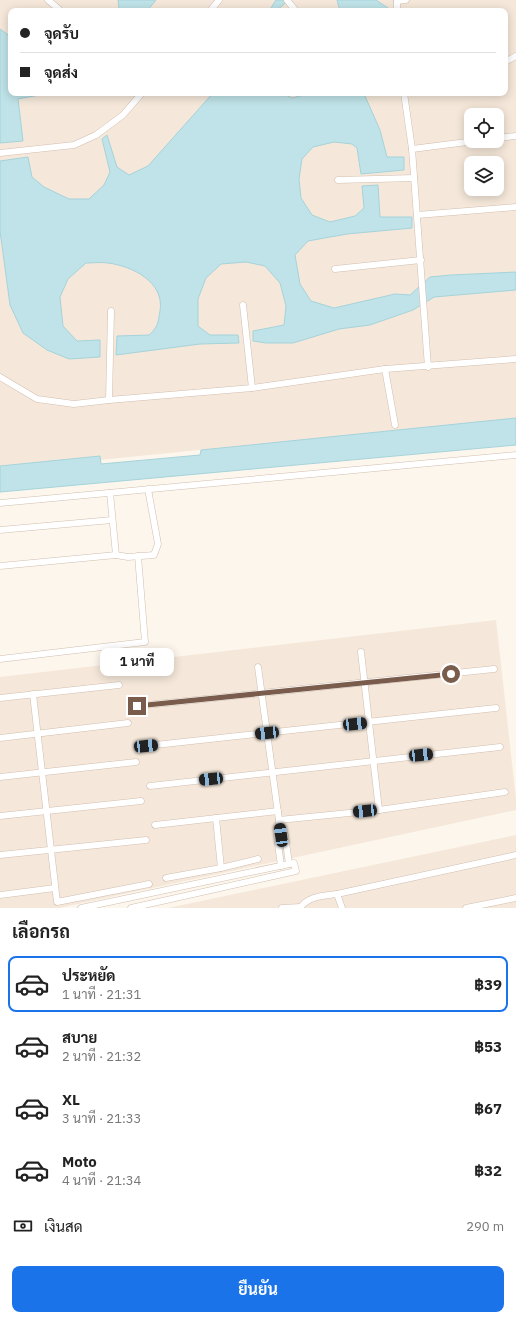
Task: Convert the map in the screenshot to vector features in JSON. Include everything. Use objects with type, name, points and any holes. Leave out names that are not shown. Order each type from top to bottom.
[{"type":"street","points":[[48,0],[57,8]]},
{"type":"street","points":[[212,8],[219,0]]},
{"type":"street","points":[[287,0],[294,8]]},
{"type":"street","points":[[397,0],[406,0]]},
{"type":"street","points":[[0,153],[74,145],[96,135],[123,115],[139,96]]},
{"type":"street","points":[[404,96],[412,149],[425,308],[428,367]]},
{"type":"street","points":[[504,137],[516,136]]},
{"type":"street","points":[[412,149],[464,142]]},
{"type":"street","points":[[338,180],[414,178]]},
{"type":"street","points":[[417,214],[516,207]]},
{"type":"street","points":[[335,269],[421,260]]},
{"type":"street","points":[[243,305],[252,388]]},
{"type":"street","points":[[109,400],[111,311]]},
{"type":"street","points":[[0,377],[37,399],[74,404],[252,388],[385,369],[428,367],[516,359]]},
{"type":"street","points":[[385,369],[395,425]]},
{"type":"street","points":[[0,503],[516,455]]},
{"type":"street","points":[[0,566],[116,555],[128,558],[154,555],[158,544],[148,489]]},
{"type":"street","points":[[110,493],[116,555]]},
{"type":"street","points":[[0,530],[112,520]]},
{"type":"street","points":[[0,659],[145,642],[138,556]]},
{"type":"street","points":[[361,652],[379,810]]},
{"type":"street","points":[[258,667],[281,835]]},
{"type":"street","points":[[137,706],[494,669]]},
{"type":"street","points":[[0,698],[119,685]]},
{"type":"street","points":[[33,694],[57,902],[149,884]]},
{"type":"street","points":[[146,746],[496,708]]},
{"type":"street","points":[[0,738],[128,723]]},
{"type":"street","points":[[150,786],[500,747]]},
{"type":"street","points":[[0,777],[136,762]]},
{"type":"street","points":[[279,820],[379,810],[505,792]]},
{"type":"street","points":[[0,816],[141,801]]},
{"type":"street","points":[[155,825],[278,811]]},
{"type":"street","points":[[216,818],[221,868]]},
{"type":"street","points":[[281,835],[285,835],[290,864]]},
{"type":"street","points":[[281,835],[277,836],[281,866]]},
{"type":"street","points":[[0,855],[146,840]]},
{"type":"street","points":[[282,908],[301,908],[305,902],[312,898],[516,855]]},
{"type":"street","points":[[166,878],[221,868],[258,859]]},
{"type":"street","points":[[81,908],[294,863],[296,871],[131,908]]},
{"type":"street","points":[[0,895],[55,888]]},
{"type":"street","points":[[336,894],[342,908]]},
{"type":"street","points":[[466,908],[516,898]]},
{"type":"shaded area","points":[[0,0],[516,0],[516,418],[0,470]]},
{"type":"shaded area","points":[[496,620],[516,810],[59,908],[0,908],[0,677]]},
{"type":"shaded area","points":[[516,835],[516,908],[168,908]]},
{"type":"water","points":[[118,0],[156,0],[149,8],[119,8]]},
{"type":"water","points":[[276,0],[289,0],[280,8],[271,8]]},
{"type":"water","points":[[337,0],[376,0],[388,8],[339,8]]},
{"type":"water","points":[[0,29],[8,35],[8,96],[34,96],[18,99],[23,141],[0,143]]},
{"type":"water","points":[[210,96],[288,96],[292,98],[300,96],[365,96],[380,130],[387,157],[404,157],[404,170],[361,174],[357,148],[352,144],[334,142],[313,147],[302,159],[299,179],[301,198],[312,215],[330,222],[355,216],[364,208],[362,186],[378,185],[380,217],[412,217],[412,228],[347,234],[308,241],[295,255],[300,284],[311,301],[334,308],[395,294],[410,295],[430,277],[451,275],[516,272],[516,290],[434,297],[413,310],[370,325],[339,329],[293,343],[266,343],[253,341],[253,331],[284,325],[286,306],[280,283],[265,266],[246,262],[221,264],[206,278],[198,299],[198,326],[210,335],[238,335],[239,343],[200,344],[116,355],[117,336],[149,335],[152,332],[158,322],[160,301],[152,284],[145,277],[136,272],[108,263],[86,263],[68,279],[60,297],[63,326],[77,341],[100,340],[100,357],[69,359],[47,350],[23,333],[10,305],[0,231],[0,161],[28,157],[32,177],[44,187],[69,199],[89,199],[104,185],[110,172],[102,139],[107,135],[117,167],[129,175],[148,166]]},
{"type":"water","points":[[516,418],[516,445],[0,492],[0,466],[100,456],[101,464],[200,455],[201,450]]},
{"type":"route","points":[[137,706],[451,674]]}]
